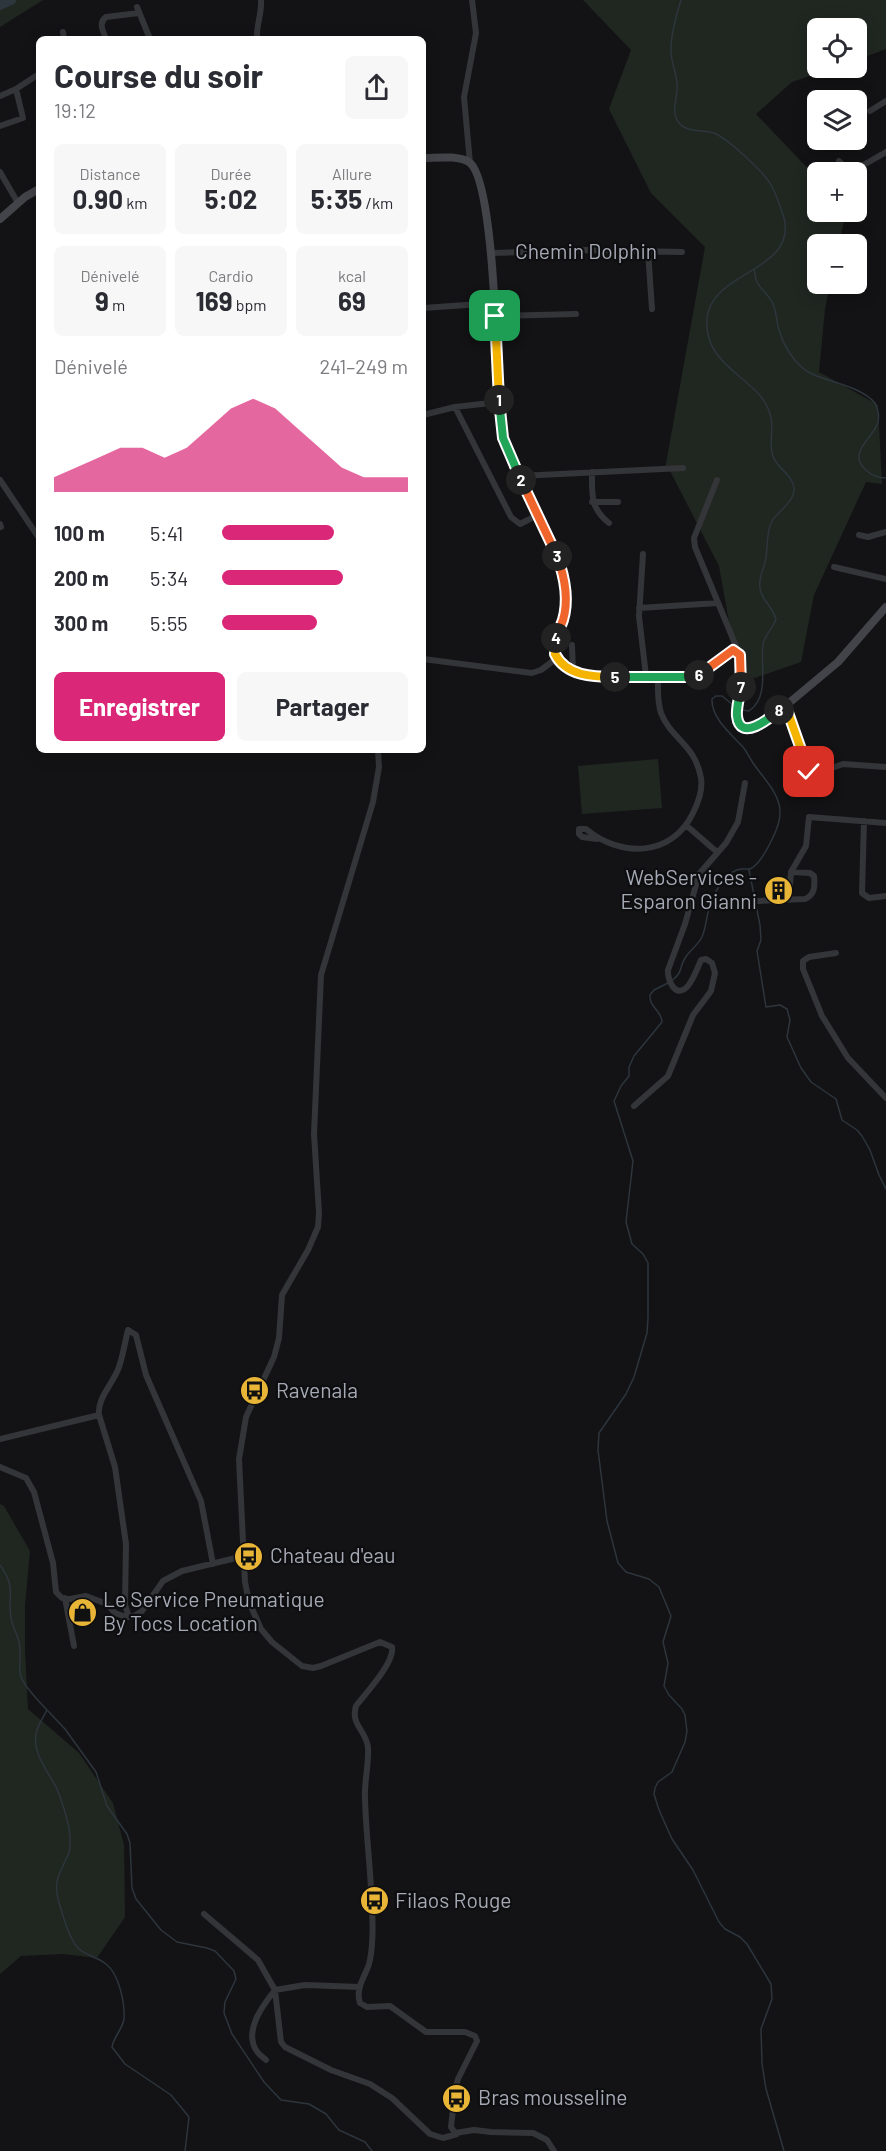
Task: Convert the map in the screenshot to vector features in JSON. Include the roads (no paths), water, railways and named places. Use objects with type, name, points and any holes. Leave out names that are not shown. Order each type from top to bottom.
[{"type":"main road","points":[[426,158],[450,158],[470,163],[475,170],[485,209],[491,253],[503,438],[560,564],[565,596],[563,618],[555,642],[557,658],[573,671],[592,677],[696,676],[730,651],[735,650],[740,655],[741,693],[737,712],[739,723],[752,728],[771,718],[838,662],[886,608]]},
{"type":"main road","points":[[0,219],[36,191]]},
{"type":"street","points":[[257,36],[262,8],[261,0]]},
{"type":"street","points":[[470,163],[464,97],[476,33],[472,0]]},
{"type":"street","points":[[105,36],[102,20],[106,17],[138,10],[149,36]]},
{"type":"street","points":[[0,96],[36,76]]},
{"type":"street","points":[[0,126],[23,118],[16,89]]},
{"type":"street","points":[[870,111],[886,101]]},
{"type":"street","points":[[840,161],[853,171],[886,152]]},
{"type":"street","points":[[0,172],[18,203]]},
{"type":"street","name":"Chemin Dolphin","points":[[491,253],[587,250],[682,252]]},
{"type":"street","points":[[648,251],[652,309]]},
{"type":"street","points":[[426,308],[495,303]]},
{"type":"street","points":[[495,316],[576,314]]},
{"type":"street","points":[[426,414],[455,407],[499,402]]},
{"type":"street","points":[[455,407],[511,517],[520,524],[538,515]]},
{"type":"street","points":[[519,476],[683,468]]},
{"type":"street","points":[[592,472],[592,502],[609,523]]},
{"type":"street","points":[[0,480],[36,534]]},
{"type":"street","points":[[717,480],[694,538],[698,558],[740,655]]},
{"type":"street","points":[[592,502],[618,502]]},
{"type":"street","points":[[859,535],[868,537],[886,532]]},
{"type":"street","points":[[643,554],[639,608],[645,676]]},
{"type":"street","points":[[834,567],[886,579]]},
{"type":"street","points":[[639,608],[718,603]]},
{"type":"street","points":[[572,645],[573,671]]},
{"type":"street","points":[[426,659],[532,673],[541,670],[557,658]]},
{"type":"street","points":[[597,839],[627,849],[646,849],[663,843],[687,826],[699,802],[702,788],[701,776],[694,755],[669,727],[661,713],[658,701],[658,676]]},
{"type":"street","points":[[785,704],[809,772],[818,773],[843,764],[886,767]]},
{"type":"street","points":[[378,753],[379,767],[373,802],[321,975],[314,1134],[320,1213],[318,1227],[308,1250],[282,1295],[279,1338],[274,1357],[246,1417],[240,1459],[245,1582],[249,1602],[261,1629],[302,1666],[313,1668],[321,1666],[380,1642],[392,1647],[393,1652],[388,1664],[356,1706],[354,1713],[367,1741],[368,1750],[364,1776],[373,1912],[370,1962],[360,1987],[359,2000],[365,2006],[390,2006],[426,2032],[465,2032],[475,2036],[477,2041],[458,2079],[455,2091],[451,2127],[457,2134]]},
{"type":"street","points":[[634,1106],[668,1076],[693,1015],[713,987],[715,973],[712,963],[706,959],[701,960],[688,987],[683,990],[672,988],[667,977],[698,878],[704,867],[726,843],[738,822],[745,783]]},
{"type":"street","points":[[789,899],[791,872],[806,846],[809,817],[886,823]]},
{"type":"street","points":[[864,821],[862,893],[869,898],[886,896]]},
{"type":"street","points":[[687,826],[717,852]]},
{"type":"street","points":[[758,901],[806,899],[814,891],[813,875],[791,872]]},
{"type":"street","points":[[836,953],[809,957],[803,961],[803,969],[822,1016],[848,1059],[886,1098]]},
{"type":"street","points":[[129,1617],[125,1605],[126,1544],[115,1467],[99,1415],[99,1403],[110,1388],[120,1366],[128,1329],[136,1335],[147,1375],[201,1501],[213,1564]]},
{"type":"street","points":[[0,1440],[99,1415]]},
{"type":"street","points":[[0,1467],[26,1478],[34,1492],[53,1563],[56,1592],[64,1598],[86,1596],[96,1598],[107,1604],[115,1613],[134,1616],[142,1611],[163,1581],[182,1571],[244,1556]]},
{"type":"street","points":[[64,1598],[74,1646]]},
{"type":"street","points":[[204,1914],[258,1960],[275,1990],[281,2042],[285,2047],[331,2070],[370,2084],[392,2098],[430,2134],[443,2138],[474,2130],[533,2133],[547,2140],[554,2151]]},
{"type":"street","points":[[266,2060],[256,2050],[254,2023],[261,2008],[275,1990],[305,1985],[360,1987]]},
{"type":"waterway","points":[[0,5],[11,0]]},
{"type":"waterway","points":[[681,0],[671,46],[677,85],[675,116],[683,127],[714,133],[745,156],[771,185],[784,218],[785,236],[778,250],[722,291],[712,303],[707,319],[708,336],[714,350],[766,404],[771,418],[773,457],[789,477],[794,488],[792,498],[772,521],[761,576],[762,596],[776,619],[763,644],[763,680],[760,698],[749,711],[742,710]]},
{"type":"waterway","points":[[754,269],[757,282],[773,304],[783,341],[800,366],[812,374],[854,389],[875,403],[878,423],[864,443],[859,455],[865,469],[875,476],[886,478]]},
{"type":"waterway","points":[[671,981],[679,973],[685,958],[702,937],[712,898],[720,885],[732,872],[755,866],[770,844],[779,820],[780,807],[775,793],[743,747],[718,719],[712,699],[722,696],[733,705]]},
{"type":"waterway","points":[[749,870],[760,925],[761,940],[757,951],[766,1007],[780,1005],[787,1009],[790,1020],[787,1037],[801,1068],[811,1082],[836,1099],[842,1120],[862,1136],[886,1189]]},
{"type":"waterway","points":[[668,983],[654,990],[650,995],[651,1003],[662,1022],[634,1056],[629,1067],[629,1076],[614,1101],[633,1161],[626,1222],[632,1244],[643,1254],[648,1263],[648,1318],[647,1333],[634,1377],[626,1394],[599,1433],[598,1450],[607,1521],[618,1563],[626,1572],[649,1579],[659,1587],[671,1616],[663,1642],[668,1663],[664,1686],[682,1709],[687,1731],[685,1742],[672,1772],[658,1782],[654,1794],[672,1839],[693,1870],[719,1922],[747,1944],[771,1984],[772,1999],[761,2029],[762,2064],[766,2089],[784,2151]]},
{"type":"waterway","points":[[0,1565],[10,1586],[10,1610],[20,1645],[21,1677],[47,1710],[37,1730],[36,1746],[57,1789],[69,1828],[70,1849],[59,1874],[57,1885],[63,1917],[69,1934],[78,1948],[106,1964],[118,1982],[124,2019],[112,2047],[125,2064],[171,2095],[189,2117],[185,2151]]},
{"type":"waterway","name":"Bras mousseline","points":[[48,1711],[65,1729],[96,1772],[107,1806],[127,1834],[130,1843],[132,1888],[136,1899],[161,1930],[177,1942],[215,1951],[234,1971],[236,1979],[225,2002],[224,2013],[232,2034],[264,2082],[281,2100],[309,2104],[326,2114],[339,2130],[365,2142],[372,2151]]},
{"type":"place","name":"WebServices - Esparon Gianni","points":[[778,890]]},
{"type":"place","name":"Ravenala","points":[[255,1391]]},
{"type":"place","name":"Chateau d'eau","points":[[249,1556]]},
{"type":"place","name":"Le Service Pneumatique By Tocs Location","points":[[82,1612]]},
{"type":"place","name":"Filaos Rouge","points":[[374,1901]]},
{"type":"place","name":"Bras mousseline","points":[[457,2098]]}]
